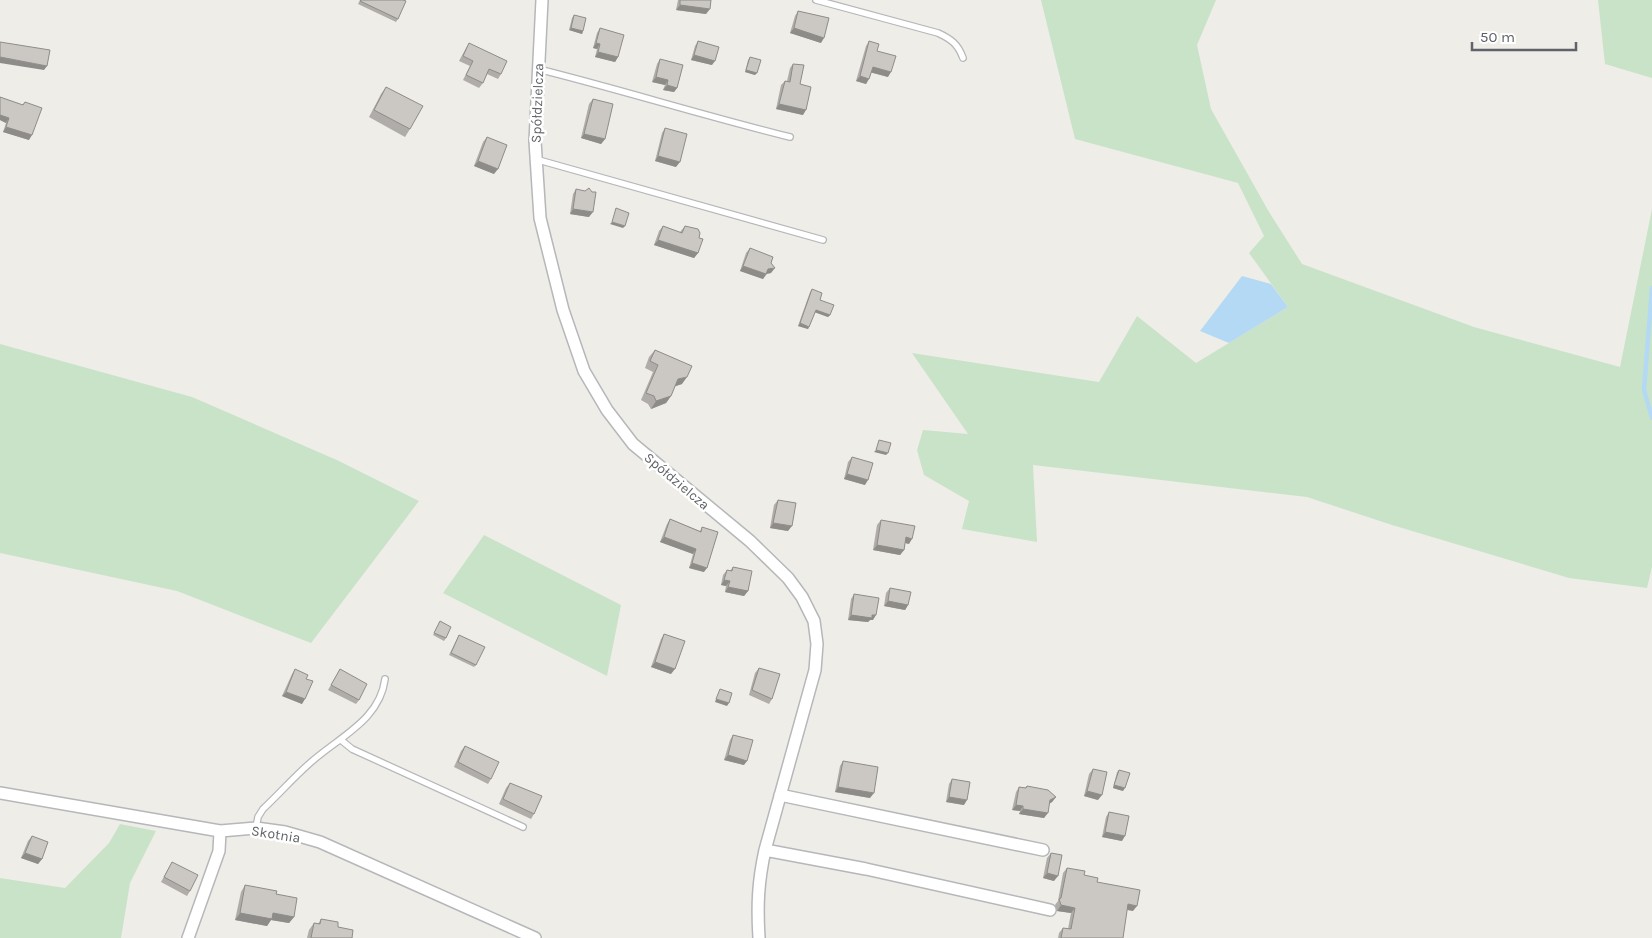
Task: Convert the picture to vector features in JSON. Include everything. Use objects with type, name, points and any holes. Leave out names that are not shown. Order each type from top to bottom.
[{"type":"street","name":"Spółdzielcza","points":[[542,0],[535,158],[540,218],[563,310],[584,371],[607,410],[633,444],[750,541],[788,578],[802,597],[814,621],[817,644],[815,670],[765,850],[756,902],[759,938]]},
{"type":"street","name":"Skotnia","points":[[0,793],[220,831],[256,828],[285,832],[320,842],[535,938]]},
{"type":"street","points":[[780,795],[1043,850]]},
{"type":"street","points":[[188,938],[219,851],[220,831]]},
{"type":"street","points":[[765,850],[866,869],[1050,910]]},
{"type":"lane","points":[[816,0],[938,34],[950,39],[959,47],[963,58]]},
{"type":"lane","points":[[538,69],[621,90],[698,114],[790,137]]},
{"type":"lane","points":[[535,158],[823,240]]},
{"type":"lane","points":[[256,828],[258,817],[263,809],[311,762],[341,740],[372,713],[379,702],[385,679]]},
{"type":"lane","points":[[341,740],[352,749],[523,827]]},
{"type":"green space","points":[[1041,0],[1216,0],[1197,45],[1211,109],[1269,212],[1302,264],[1474,327],[1620,367],[1652,209],[1652,567],[1647,588],[1569,578],[1392,525],[1307,497],[1033,465],[1037,542],[962,529],[969,501],[924,475],[917,450],[923,430],[968,434],[912,353],[1099,382],[1137,316],[1196,363],[1288,307],[1249,253],[1264,236],[1238,183],[1075,139]]},
{"type":"green space","points":[[1598,0],[1652,0],[1652,78],[1605,64]]},
{"type":"green space","points":[[0,344],[192,397],[339,461],[419,501],[311,643],[177,591],[0,553]]},
{"type":"green space","points":[[484,535],[621,605],[607,676],[443,593]]},
{"type":"green space","points":[[120,824],[156,831],[130,883],[121,938],[0,938],[0,878],[65,888],[109,843]]},
{"type":"water","points":[[1242,276],[1271,284],[1288,307],[1229,343],[1200,331]]},
{"type":"building","points":[[361,0],[403,0],[406,1],[398,19]]},
{"type":"building","points":[[680,0],[711,0],[710,9],[680,5]]},
{"type":"building","points":[[798,11],[829,18],[824,38],[794,28]]},
{"type":"building","points":[[574,15],[586,18],[583,31],[571,28]]},
{"type":"building","points":[[600,28],[624,35],[618,57],[598,52],[600,44],[596,43]]},
{"type":"building","points":[[698,41],[719,47],[715,61],[694,55]]},
{"type":"building","points":[[869,41],[879,44],[877,51],[896,56],[891,72],[873,67],[869,79],[860,76]]},
{"type":"building","points":[[0,42],[50,50],[47,66],[0,57]]},
{"type":"building","points":[[469,43],[507,61],[501,74],[489,69],[483,83],[466,75],[473,61],[463,56]]},
{"type":"building","points":[[750,57],[761,60],[757,73],[746,70]]},
{"type":"building","points":[[660,59],[683,65],[677,88],[667,85],[668,80],[656,77]]},
{"type":"building","points":[[793,64],[804,65],[800,84],[811,87],[806,110],[779,104],[785,81],[790,82]]},
{"type":"building","points":[[386,87],[423,106],[410,129],[374,110]]},
{"type":"building","points":[[0,97],[23,105],[25,102],[42,108],[32,135],[6,127],[9,118],[0,115]]},
{"type":"building","points":[[593,99],[613,104],[605,139],[584,134]]},
{"type":"building","points":[[665,128],[687,134],[680,162],[658,156]]},
{"type":"building","points":[[487,137],[507,145],[498,169],[478,161]]},
{"type":"building","points":[[589,188],[592,192],[596,192],[593,212],[573,209],[576,189],[585,191]]},
{"type":"building","points":[[616,208],[629,213],[625,226],[612,222]]},
{"type":"building","points":[[663,226],[682,233],[685,226],[698,229],[700,233],[699,238],[703,239],[698,253],[658,240]]},
{"type":"building","points":[[750,248],[773,257],[771,263],[775,268],[768,269],[766,274],[743,266]]},
{"type":"building","points":[[812,289],[822,293],[820,300],[834,305],[830,315],[816,310],[809,327],[800,323]]},
{"type":"building","points":[[655,350],[692,366],[687,377],[678,379],[671,396],[656,401],[654,396],[646,393],[658,365],[650,361]]},
{"type":"building","points":[[879,440],[891,443],[888,453],[876,450]]},
{"type":"building","points":[[852,457],[873,463],[868,480],[847,474]]},
{"type":"building","points":[[778,500],[796,503],[792,526],[773,523]]},
{"type":"building","points":[[670,519],[701,532],[702,527],[718,532],[707,568],[692,563],[696,549],[664,537]]},
{"type":"building","points":[[881,520],[915,526],[912,539],[906,537],[904,550],[877,545]]},
{"type":"building","points":[[733,567],[752,571],[748,591],[728,587],[730,581],[724,580],[727,570],[732,571]]},
{"type":"building","points":[[890,588],[911,592],[908,605],[888,601]]},
{"type":"building","points":[[854,594],[879,598],[876,615],[872,615],[872,618],[851,615]]},
{"type":"building","points":[[440,621],[451,627],[446,638],[434,633]]},
{"type":"building","points":[[664,634],[685,641],[675,669],[655,662]]},
{"type":"building","points":[[459,635],[485,647],[476,665],[451,653]]},
{"type":"building","points":[[759,668],[780,674],[772,699],[752,690]]},
{"type":"building","points":[[295,669],[308,675],[306,679],[313,681],[305,699],[286,692]]},
{"type":"building","points":[[340,669],[367,684],[359,700],[331,685]]},
{"type":"building","points":[[720,689],[732,693],[729,703],[716,699]]},
{"type":"building","points":[[733,735],[753,740],[747,761],[728,755]]},
{"type":"building","points":[[465,746],[499,762],[491,779],[458,762]]},
{"type":"building","points":[[843,761],[878,767],[874,793],[838,787]]},
{"type":"building","points":[[1093,769],[1107,772],[1102,795],[1087,791]]},
{"type":"building","points":[[1119,770],[1130,773],[1125,788],[1114,785]]},
{"type":"building","points":[[952,779],[970,782],[967,800],[949,797]]},
{"type":"building","points":[[510,783],[542,796],[534,814],[503,799]]},
{"type":"building","points":[[1027,786],[1048,790],[1056,797],[1050,800],[1048,813],[1023,809],[1023,806],[1016,805],[1019,787],[1026,788]]},
{"type":"building","points":[[1109,812],[1129,816],[1125,836],[1105,832]]},
{"type":"building","points":[[32,836],[48,842],[42,859],[25,853]]},
{"type":"building","points":[[1051,853],[1062,855],[1058,876],[1047,873]]},
{"type":"building","points":[[172,862],[198,875],[190,891],[164,877]]},
{"type":"building","points":[[1067,868],[1085,871],[1084,875],[1098,878],[1097,882],[1140,890],[1137,906],[1128,904],[1123,938],[1061,938],[1063,928],[1071,929],[1075,908],[1061,905],[1059,899],[1061,898]]},
{"type":"building","points":[[245,885],[277,891],[276,894],[297,898],[294,917],[273,913],[272,919],[240,913]]},
{"type":"building","points":[[321,919],[338,922],[338,927],[353,930],[352,938],[311,938],[314,923],[320,924]]},
{"type":"waterway","points":[[1652,288],[1644,390],[1652,418]]}]
